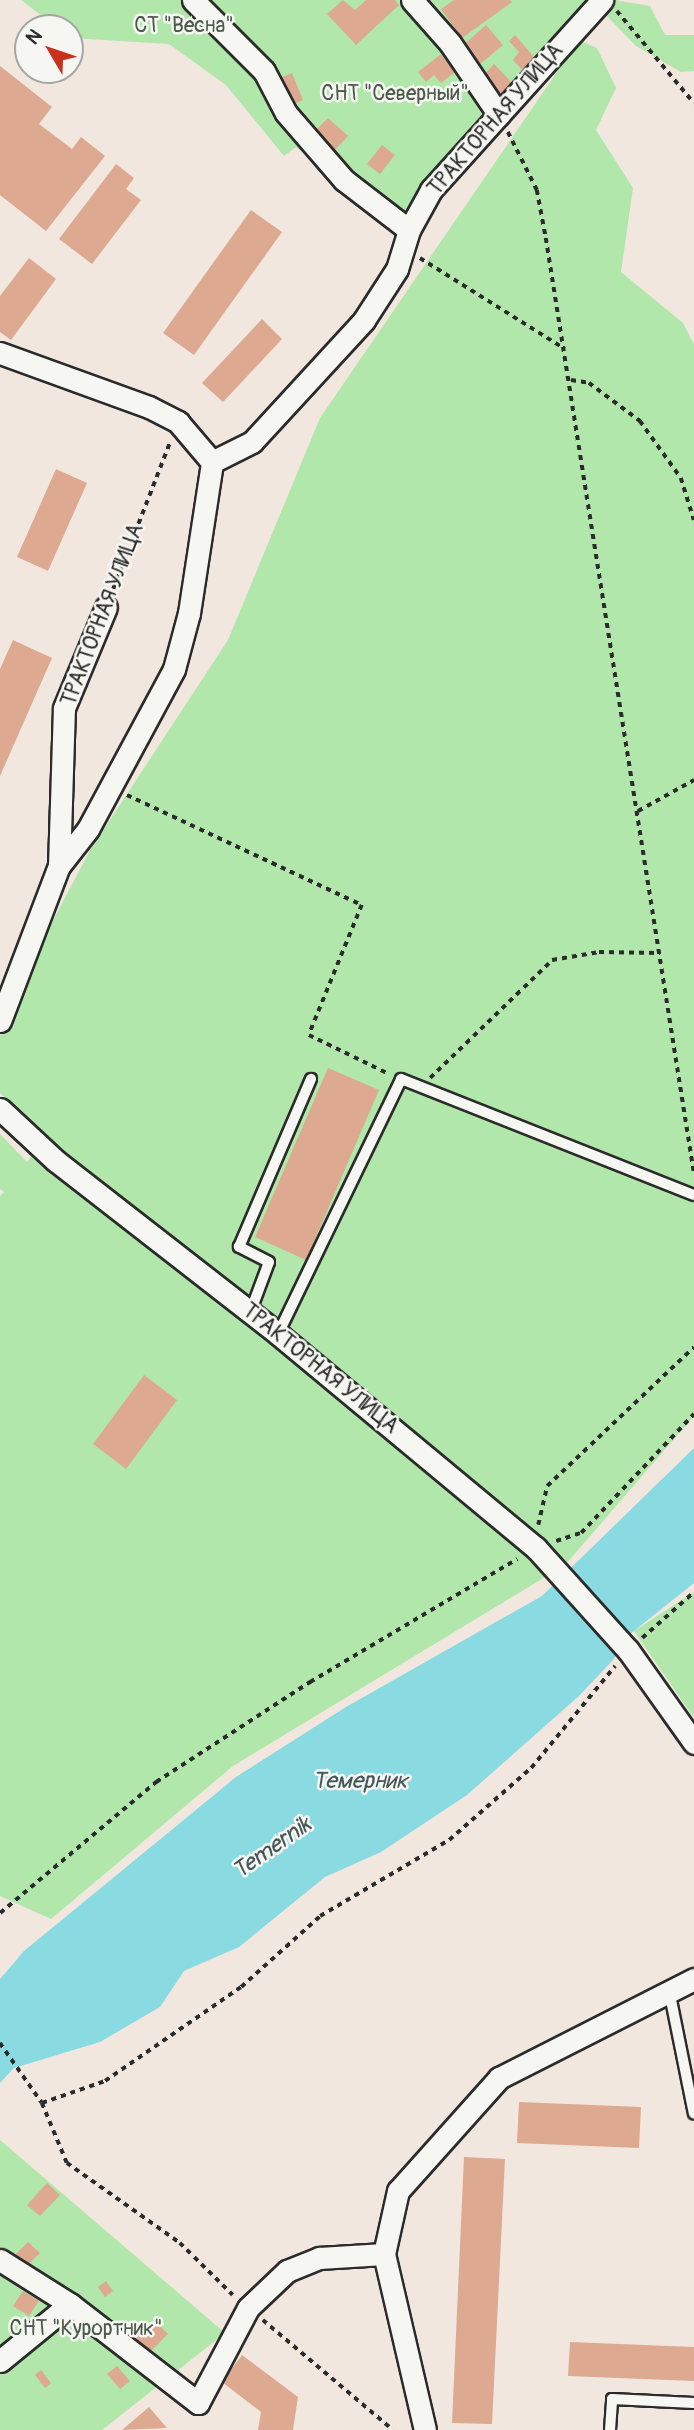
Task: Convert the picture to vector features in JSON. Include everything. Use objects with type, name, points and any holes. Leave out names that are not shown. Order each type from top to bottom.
[{"type":"street","points":[[193,0],[264,71],[286,113],[344,180],[406,239]]},
{"type":"street","points":[[412,0],[450,43],[499,115]]},
{"type":"street","name":"ТРАКТОРНАЯ УЛИЦА","points":[[0,1021],[59,866],[88,829],[174,669],[189,613],[212,462],[252,442],[364,320],[397,269],[406,239],[431,190],[602,0]]},
{"type":"street","points":[[0,353],[149,407],[178,422],[212,462]]},
{"type":"street","name":"ТРАКТОРНАЯ УЛИЦА","points":[[59,866],[64,708],[106,607]]},
{"type":"street","name":"ТРАКТОРНАЯ УЛИЦА","points":[[0,1109],[56,1161],[278,1334],[536,1548],[627,1648],[694,1743]]},
{"type":"street","points":[[425,2430],[384,2254],[398,2191],[499,2078],[694,1979]]},
{"type":"street","points":[[0,2260],[70,2304],[198,2403],[248,2308],[288,2271],[319,2258],[384,2254]]},
{"type":"street","points":[[0,2361],[70,2304]]},
{"type":"lane","points":[[250,1312],[270,1262],[239,1247],[311,1079]]},
{"type":"lane","points":[[278,1334],[401,1079],[694,1195]]},
{"type":"lane","points":[[669,1990],[694,2114]]},
{"type":"lane","points":[[610,2430],[612,2399],[694,2403]]},
{"type":"path","points":[[609,0],[694,103]]},
{"type":"path","points":[[499,115],[537,190],[571,380],[694,1172]]},
{"type":"path","points":[[406,239],[566,350]]},
{"type":"path","points":[[571,380],[589,383],[640,421],[681,478],[694,520]]},
{"type":"path","name":"ТРАКТОРНАЯ УЛИЦА","points":[[106,607],[178,422]]},
{"type":"path","points":[[637,811],[694,780]]},
{"type":"path","points":[[110,788],[362,905],[309,1035],[401,1079]]},
{"type":"path","points":[[421,1087],[552,960],[599,952],[660,953]]},
{"type":"path","points":[[536,1548],[538,1509],[547,1486],[694,1347]]},
{"type":"path","points":[[0,1913],[166,1775],[298,1689],[536,1548],[581,1533],[694,1414]]},
{"type":"path","points":[[42,2104],[105,2081],[241,1987],[320,1916],[449,1840],[531,1768],[627,1648],[694,1592]]},
{"type":"path","points":[[0,2043],[27,2078],[42,2104],[67,2162],[180,2243],[209,2277],[393,2430]]},
{"type":"green space","name":"СНТ \"Северный\"","points":[[21,0],[608,0],[403,222],[340,183],[296,147],[284,156],[226,85],[169,44],[84,39],[84,14],[40,14]]},
{"type":"green space","points":[[615,0],[650,6],[665,35],[694,35],[694,71],[681,72],[636,46],[604,13]]},
{"type":"green space","points":[[579,40],[597,48],[616,88],[596,130],[633,188],[621,272],[683,323],[694,344],[694,1416],[565,1565],[233,1766],[51,1919],[0,1896],[0,1196],[4,1192],[0,1189],[0,1134],[27,1162],[46,1138],[0,1093],[0,1036],[27,970],[89,852],[228,640],[320,418]]},
{"type":"green space","points":[[694,1592],[694,1718],[634,1631]]},
{"type":"green space","name":"СНТ \"Курортник\"","points":[[0,2140],[225,2333],[102,2430],[0,2430]]},
{"type":"water","name":"Темерник","points":[[694,1448],[694,1583],[629,1635],[614,1659],[579,1696],[467,1795],[381,1852],[325,1877],[239,1947],[184,1971],[160,2007],[100,2042],[14,2068],[0,2083],[0,1979],[24,1951],[236,1777],[346,1707],[542,1596]]},
{"type":"building","points":[[343,0],[355,10],[366,0],[395,0],[399,5],[356,45],[327,14]]},
{"type":"building","points":[[454,0],[512,2],[462,38],[441,9]]},
{"type":"building","points":[[486,25],[503,45],[479,65],[462,46]]},
{"type":"building","points":[[515,35],[535,58],[523,71],[513,60],[519,52],[509,41]]},
{"type":"building","points":[[441,54],[455,72],[441,83],[434,75],[426,82],[418,72]]},
{"type":"building","points":[[494,64],[513,84],[501,96],[483,76]]},
{"type":"building","points":[[0,66],[14,77],[14,84],[23,84],[52,107],[39,124],[72,149],[81,137],[105,156],[46,231],[0,195]]},
{"type":"building","points":[[292,73],[303,100],[287,107],[275,80]]},
{"type":"building","points":[[328,118],[348,136],[332,153],[312,134]]},
{"type":"building","points":[[382,145],[395,155],[380,174],[367,164]]},
{"type":"building","points":[[116,164],[134,178],[126,189],[141,200],[92,264],[59,239]]},
{"type":"building","points":[[251,210],[282,232],[194,355],[163,333]]},
{"type":"building","points":[[29,258],[56,279],[11,340],[0,332],[0,296]]},
{"type":"building","points":[[262,319],[282,339],[223,402],[202,383]]},
{"type":"building","points":[[56,469],[87,483],[48,571],[17,557]]},
{"type":"building","points":[[13,640],[52,658],[0,776],[0,669]]},
{"type":"building","points":[[328,1068],[379,1090],[306,1260],[255,1237]]},
{"type":"building","points":[[144,1375],[177,1400],[126,1469],[93,1444]]},
{"type":"building","points":[[519,2102],[641,2107],[639,2148],[517,2143]]},
{"type":"building","points":[[464,2157],[505,2159],[492,2424],[452,2423]]},
{"type":"building","points":[[47,2183],[60,2195],[40,2216],[27,2205]]},
{"type":"building","points":[[28,2242],[40,2253],[26,2267],[14,2256]]},
{"type":"building","points":[[106,2281],[113,2291],[105,2297],[98,2287]]},
{"type":"building","points":[[23,2291],[39,2301],[29,2316],[13,2306]]},
{"type":"building","points":[[154,2320],[168,2334],[148,2354],[134,2341]]},
{"type":"building","points":[[570,2342],[694,2347],[694,2381],[568,2376]]},
{"type":"building","points":[[242,2355],[298,2397],[293,2430],[258,2430],[261,2412],[222,2382]]},
{"type":"building","points":[[117,2366],[130,2381],[120,2389],[107,2374]]},
{"type":"building","points":[[41,2370],[51,2383],[45,2388],[35,2375]]},
{"type":"building","points":[[149,2407],[167,2428],[122,2430]]},
{"type":"park label","name":"СТ \"Весна\"","points":[[184,26]]},
{"type":"water label","name":"Temernik","points":[[272,1848]]}]
